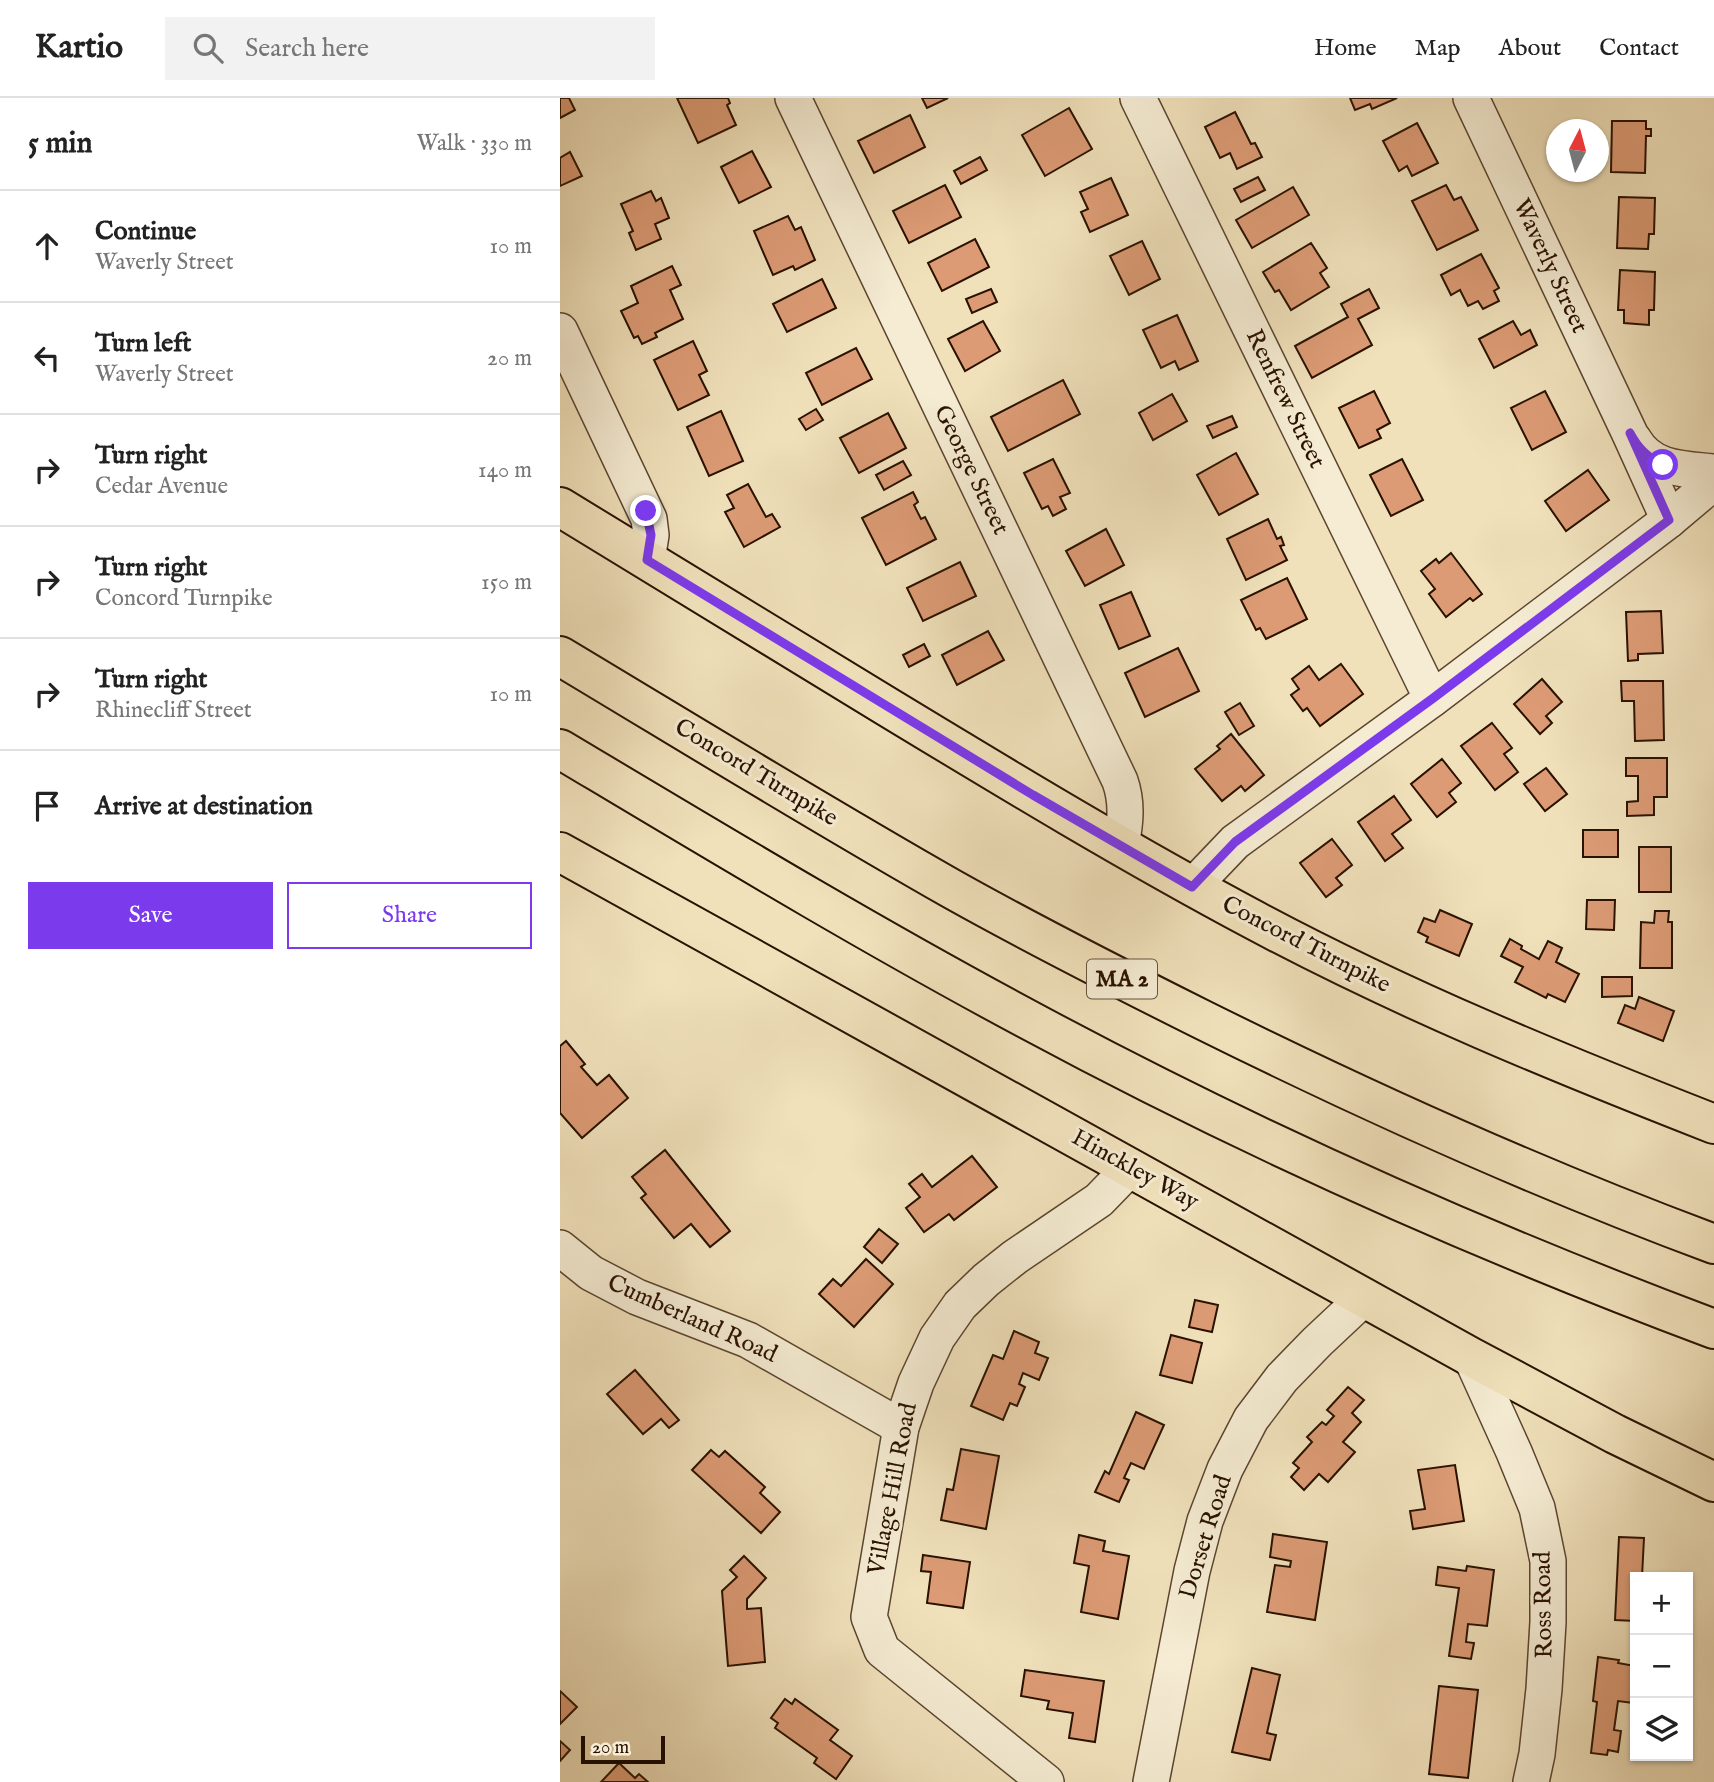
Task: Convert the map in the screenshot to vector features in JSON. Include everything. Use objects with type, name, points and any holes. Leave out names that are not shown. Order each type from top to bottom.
[{"type":"main road","name":"Concord Turnpike","points":[[560,507],[1021,788],[1192,887],[1435,1009],[1575,1069],[1714,1124]]},
{"type":"main road","name":"Concord Turnpike","points":[[560,656],[954,890],[1145,991],[1315,1075],[1497,1157],[1714,1244]]},
{"type":"main road","points":[[560,749],[849,921],[1131,1073],[1396,1199],[1549,1264],[1714,1329]]},
{"type":"main road","name":"Hinckley Way","points":[[560,852],[1471,1357],[1615,1434],[1714,1482]]},
{"type":"street","name":"George Street","points":[[793,98],[1120,781],[1124,791],[1126,814],[1121,847]]},
{"type":"street","name":"Renfrew Street","points":[[1138,98],[1432,699]]},
{"type":"street","name":"Waverly Street","points":[[1471,98],[1669,520]]},
{"type":"street","points":[[560,331],[649,519],[651,535],[647,560]]},
{"type":"street","name":"Waverly Street","points":[[1630,433],[1641,450],[1663,465],[1714,472]]},
{"type":"street","points":[[1192,887],[1235,842],[1432,699],[1669,520],[1714,482]]},
{"type":"street","name":"Village Hill Road","points":[[1046,1782],[882,1650],[869,1617],[901,1427],[916,1383],[937,1338],[960,1305],[986,1280],[1099,1200],[1130,1168]]},
{"type":"street","name":"Cumberland Road","points":[[560,1248],[591,1273],[637,1297],[748,1340],[901,1427]]},
{"type":"street","name":"Dorset Road","points":[[1151,1782],[1192,1571],[1205,1521],[1225,1469],[1251,1419],[1282,1378],[1365,1297]]},
{"type":"street","name":"Ross Road","points":[[1471,1357],[1537,1508],[1548,1561],[1544,1689],[1531,1782]]},
{"type":"building","points":[[560,98],[569,98],[575,110],[560,118]]},
{"type":"building","points":[[677,98],[728,98],[730,103],[727,105],[736,125],[698,143]]},
{"type":"building","points":[[922,98],[948,98],[927,108]]},
{"type":"building","points":[[1350,98],[1397,98],[1372,109],[1370,104],[1355,110]]},
{"type":"building","points":[[1069,108],[1092,149],[1045,176],[1022,135]]},
{"type":"building","points":[[1235,112],[1251,144],[1255,143],[1262,157],[1237,169],[1230,153],[1220,158],[1205,127]]},
{"type":"building","points":[[910,115],[925,147],[874,173],[858,141]]},
{"type":"building","points":[[1612,121],[1646,121],[1646,129],[1651,129],[1651,136],[1646,136],[1645,173],[1611,172]]},
{"type":"building","points":[[1417,123],[1438,163],[1412,176],[1407,166],[1399,171],[1383,141]]},
{"type":"building","points":[[752,151],[771,187],[739,203],[721,167]]},
{"type":"building","points":[[570,152],[582,176],[560,186],[560,158]]},
{"type":"building","points":[[980,157],[987,170],[961,184],[954,171]]},
{"type":"building","points":[[1258,177],[1265,190],[1241,202],[1234,189]]},
{"type":"building","points":[[1111,178],[1128,215],[1090,232],[1081,212],[1088,209],[1080,192]]},
{"type":"building","points":[[945,185],[961,217],[909,243],[893,211]]},
{"type":"building","points":[[1446,185],[1454,200],[1461,197],[1478,230],[1437,250],[1412,201]]},
{"type":"building","points":[[1293,187],[1309,215],[1252,248],[1236,220]]},
{"type":"building","points":[[651,191],[656,201],[661,198],[669,218],[655,224],[661,239],[636,250],[629,233],[633,231],[621,204]]},
{"type":"building","points":[[1619,197],[1655,198],[1654,234],[1649,234],[1648,249],[1617,248]]},
{"type":"building","points":[[788,216],[795,230],[801,227],[815,260],[795,270],[793,266],[773,275],[754,231]]},
{"type":"building","points":[[975,239],[989,267],[942,291],[928,263]]},
{"type":"building","points":[[1142,241],[1160,279],[1129,295],[1110,256]]},
{"type":"building","points":[[1311,243],[1327,268],[1320,273],[1329,287],[1291,310],[1279,290],[1275,292],[1263,272]]},
{"type":"building","points":[[1481,254],[1499,288],[1494,291],[1499,301],[1483,309],[1478,301],[1468,306],[1460,290],[1451,295],[1441,275]]},
{"type":"building","points":[[672,266],[681,285],[670,290],[683,319],[655,333],[657,337],[642,344],[638,336],[634,338],[621,311],[638,303],[631,286]]},
{"type":"building","points":[[1620,270],[1655,272],[1654,310],[1649,310],[1649,325],[1624,323],[1624,310],[1618,310]]},
{"type":"building","points":[[822,279],[836,308],[787,332],[773,304]]},
{"type":"building","points":[[991,289],[997,302],[972,313],[966,299]]},
{"type":"building","points":[[1369,289],[1379,308],[1358,319],[1372,345],[1312,378],[1295,346],[1348,317],[1341,304]]},
{"type":"building","points":[[1177,315],[1198,361],[1179,370],[1175,361],[1161,368],[1143,330]]},
{"type":"building","points":[[983,321],[1000,351],[965,371],[948,339]]},
{"type":"building","points":[[1513,321],[1521,335],[1530,330],[1537,345],[1494,368],[1479,339]]},
{"type":"building","points":[[693,341],[707,371],[699,375],[709,395],[678,410],[654,360]]},
{"type":"building","points":[[856,348],[872,379],[822,405],[806,373]]},
{"type":"building","points":[[1063,380],[1080,414],[1008,451],[991,417]]},
{"type":"building","points":[[1374,391],[1390,423],[1377,430],[1381,438],[1359,448],[1339,408]]},
{"type":"building","points":[[1545,391],[1566,432],[1532,450],[1511,408]]},
{"type":"building","points":[[1172,394],[1187,421],[1153,440],[1139,413]]},
{"type":"building","points":[[816,409],[823,420],[806,430],[799,419]]},
{"type":"building","points":[[721,411],[743,461],[709,476],[687,427]]},
{"type":"building","points":[[888,413],[906,448],[859,473],[840,438]]},
{"type":"building","points":[[1232,416],[1237,427],[1213,438],[1207,426]]},
{"type":"building","points":[[1236,453],[1258,494],[1219,515],[1197,475]]},
{"type":"building","points":[[1053,459],[1070,493],[1060,497],[1066,509],[1053,516],[1048,506],[1042,509],[1024,473]]},
{"type":"building","points":[[1402,459],[1423,500],[1391,516],[1370,475]]},
{"type":"building","points":[[903,461],[911,475],[884,490],[876,475]]},
{"type":"building","points":[[1588,470],[1609,500],[1566,531],[1545,501]]},
{"type":"building","points":[[748,484],[766,517],[772,514],[780,527],[744,547],[725,512],[734,508],[727,495]]},
{"type":"building","points":[[913,492],[918,502],[914,505],[921,519],[925,517],[936,539],[886,565],[862,518]]},
{"type":"building","points":[[1268,519],[1277,539],[1281,537],[1284,545],[1280,546],[1287,560],[1246,580],[1227,539]]},
{"type":"building","points":[[1106,529],[1124,565],[1085,586],[1066,551]]},
{"type":"building","points":[[1451,553],[1482,594],[1473,601],[1470,598],[1446,617],[1429,594],[1435,589],[1421,571],[1436,559],[1439,563]]},
{"type":"building","points":[[960,562],[976,596],[923,621],[907,588]]},
{"type":"building","points":[[1287,578],[1307,619],[1266,639],[1260,628],[1256,630],[1241,600]]},
{"type":"building","points":[[1131,592],[1150,636],[1119,649],[1100,605]]},
{"type":"building","points":[[1661,611],[1663,653],[1638,654],[1638,660],[1628,661],[1626,612]]},
{"type":"building","points":[[988,631],[1004,660],[957,685],[942,655]]},
{"type":"building","points":[[924,644],[930,656],[909,667],[903,655]]},
{"type":"building","points":[[1178,648],[1199,691],[1145,717],[1125,673]]},
{"type":"building","points":[[1341,664],[1363,694],[1320,726],[1307,708],[1303,711],[1291,695],[1299,689],[1292,679],[1309,666],[1319,680]]},
{"type":"building","points":[[1542,679],[1562,702],[1546,716],[1552,723],[1540,734],[1514,704]]},
{"type":"building","points":[[1621,681],[1663,681],[1664,740],[1635,741],[1634,701],[1622,701]]},
{"type":"building","points":[[1240,703],[1254,726],[1239,735],[1225,712]]},
{"type":"building","points":[[1492,723],[1512,748],[1504,754],[1518,772],[1495,790],[1461,746]]},
{"type":"building","points":[[1231,734],[1264,775],[1245,791],[1241,786],[1222,801],[1195,769],[1220,749],[1217,746]]},
{"type":"building","points":[[1626,758],[1667,758],[1667,797],[1654,797],[1654,815],[1627,816],[1627,802],[1638,801],[1638,776],[1626,776]]},
{"type":"building","points":[[1442,759],[1461,783],[1449,793],[1456,802],[1437,817],[1411,784]]},
{"type":"building","points":[[1546,768],[1567,794],[1545,811],[1524,784]]},
{"type":"building","points":[[1394,796],[1411,820],[1392,834],[1403,848],[1385,861],[1358,822]]},
{"type":"building","points":[[1583,830],[1618,830],[1618,857],[1583,857]]},
{"type":"building","points":[[1332,839],[1352,865],[1336,878],[1342,885],[1326,897],[1300,863]]},
{"type":"building","points":[[1639,847],[1671,847],[1671,892],[1639,892]]},
{"type":"building","points":[[1587,900],[1615,900],[1614,930],[1586,929]]},
{"type":"building","points":[[1440,910],[1472,924],[1459,956],[1426,942],[1428,937],[1418,932],[1424,918],[1435,922]]},
{"type":"building","points":[[1655,911],[1669,911],[1668,922],[1672,922],[1672,968],[1640,968],[1641,922],[1654,923]]},
{"type":"building","points":[[1510,939],[1539,959],[1548,941],[1562,948],[1556,962],[1579,974],[1565,1002],[1548,994],[1546,998],[1515,982],[1523,967],[1501,956]]},
{"type":"building","points":[[1602,977],[1632,977],[1632,996],[1602,997]]},
{"type":"building","points":[[1639,997],[1674,1011],[1663,1041],[1618,1023],[1625,1005],[1635,1009]]},
{"type":"building","points":[[566,1041],[585,1064],[581,1067],[597,1085],[609,1075],[628,1098],[582,1138],[560,1113],[560,1046]]},
{"type":"building","points":[[665,1150],[730,1231],[710,1247],[691,1224],[674,1238],[641,1198],[646,1194],[632,1177]]},
{"type":"building","points":[[972,1156],[997,1187],[954,1220],[949,1214],[924,1232],[906,1208],[920,1197],[909,1184],[922,1174],[932,1187]]},
{"type":"building","points":[[879,1229],[898,1244],[882,1263],[864,1247]]},
{"type":"building","points":[[866,1259],[893,1284],[854,1327],[819,1294],[833,1279],[841,1286]]},
{"type":"building","points":[[1195,1300],[1218,1305],[1212,1332],[1189,1327]]},
{"type":"building","points":[[1014,1331],[1039,1342],[1035,1353],[1048,1358],[1039,1380],[1023,1373],[1019,1384],[1025,1387],[1017,1406],[1010,1403],[1003,1420],[971,1406],[993,1355],[1003,1359]]},
{"type":"building","points":[[1171,1335],[1202,1343],[1192,1383],[1160,1375]]},
{"type":"building","points":[[635,1370],[679,1420],[669,1428],[661,1419],[643,1434],[607,1394]]},
{"type":"building","points":[[1348,1387],[1364,1400],[1352,1413],[1361,1422],[1343,1442],[1355,1452],[1328,1482],[1319,1474],[1304,1490],[1291,1477],[1299,1468],[1293,1463],[1312,1442],[1307,1437],[1322,1422],[1326,1425],[1334,1416],[1327,1410]]},
{"type":"building","points":[[1136,1412],[1164,1425],[1144,1469],[1131,1463],[1124,1478],[1129,1480],[1119,1502],[1095,1492],[1105,1471],[1109,1474]]},
{"type":"building","points":[[961,1449],[999,1456],[986,1529],[941,1520],[947,1489],[953,1490]]},
{"type":"building","points":[[711,1450],[719,1457],[725,1451],[765,1487],[760,1493],[780,1512],[761,1533],[692,1470]]},
{"type":"building","points":[[1455,1465],[1464,1521],[1413,1529],[1410,1511],[1425,1509],[1418,1470]]},
{"type":"building","points":[[1273,1534],[1327,1542],[1315,1620],[1267,1612],[1275,1565],[1290,1567],[1291,1561],[1270,1557]]},
{"type":"building","points":[[1079,1535],[1105,1541],[1103,1551],[1129,1556],[1118,1619],[1081,1612],[1089,1566],[1074,1563]]},
{"type":"building","points":[[1619,1537],[1644,1538],[1642,1572],[1630,1572],[1630,1621],[1615,1620]]},
{"type":"building","points":[[923,1555],[970,1562],[963,1608],[927,1603],[931,1572],[921,1571]]},
{"type":"building","points":[[744,1556],[766,1578],[747,1599],[747,1609],[761,1608],[765,1662],[728,1666],[722,1591],[737,1577],[730,1570]]},
{"type":"building","points":[[1467,1566],[1494,1570],[1487,1626],[1468,1624],[1466,1642],[1474,1643],[1471,1659],[1449,1656],[1459,1588],[1436,1585],[1438,1567],[1466,1571]]},
{"type":"building","points":[[1598,1657],[1619,1660],[1618,1663],[1630,1665],[1630,1702],[1618,1701],[1614,1730],[1621,1731],[1618,1752],[1608,1750],[1607,1755],[1591,1753],[1597,1702],[1593,1701]]},
{"type":"building","points":[[1252,1668],[1280,1675],[1267,1733],[1276,1735],[1270,1760],[1232,1752]]},
{"type":"building","points":[[1025,1670],[1104,1681],[1095,1742],[1069,1738],[1073,1713],[1047,1709],[1049,1701],[1021,1696]]},
{"type":"building","points":[[1439,1686],[1478,1690],[1468,1778],[1429,1774]]},
{"type":"building","points":[[560,1691],[577,1707],[560,1724]]},
{"type":"building","points":[[785,1699],[792,1704],[795,1699],[838,1730],[830,1740],[852,1756],[836,1779],[814,1763],[817,1758],[775,1728],[778,1723],[771,1718]]},
{"type":"building","points":[[560,1741],[570,1750],[560,1761]]},
{"type":"building","points":[[619,1763],[635,1778],[639,1774],[648,1782],[601,1782]]},
{"type":"route","points":[[646,511],[651,535],[647,560],[1033,795],[1192,887],[1235,842],[1432,699],[1669,520],[1630,433],[1641,450],[1663,465]]}]
